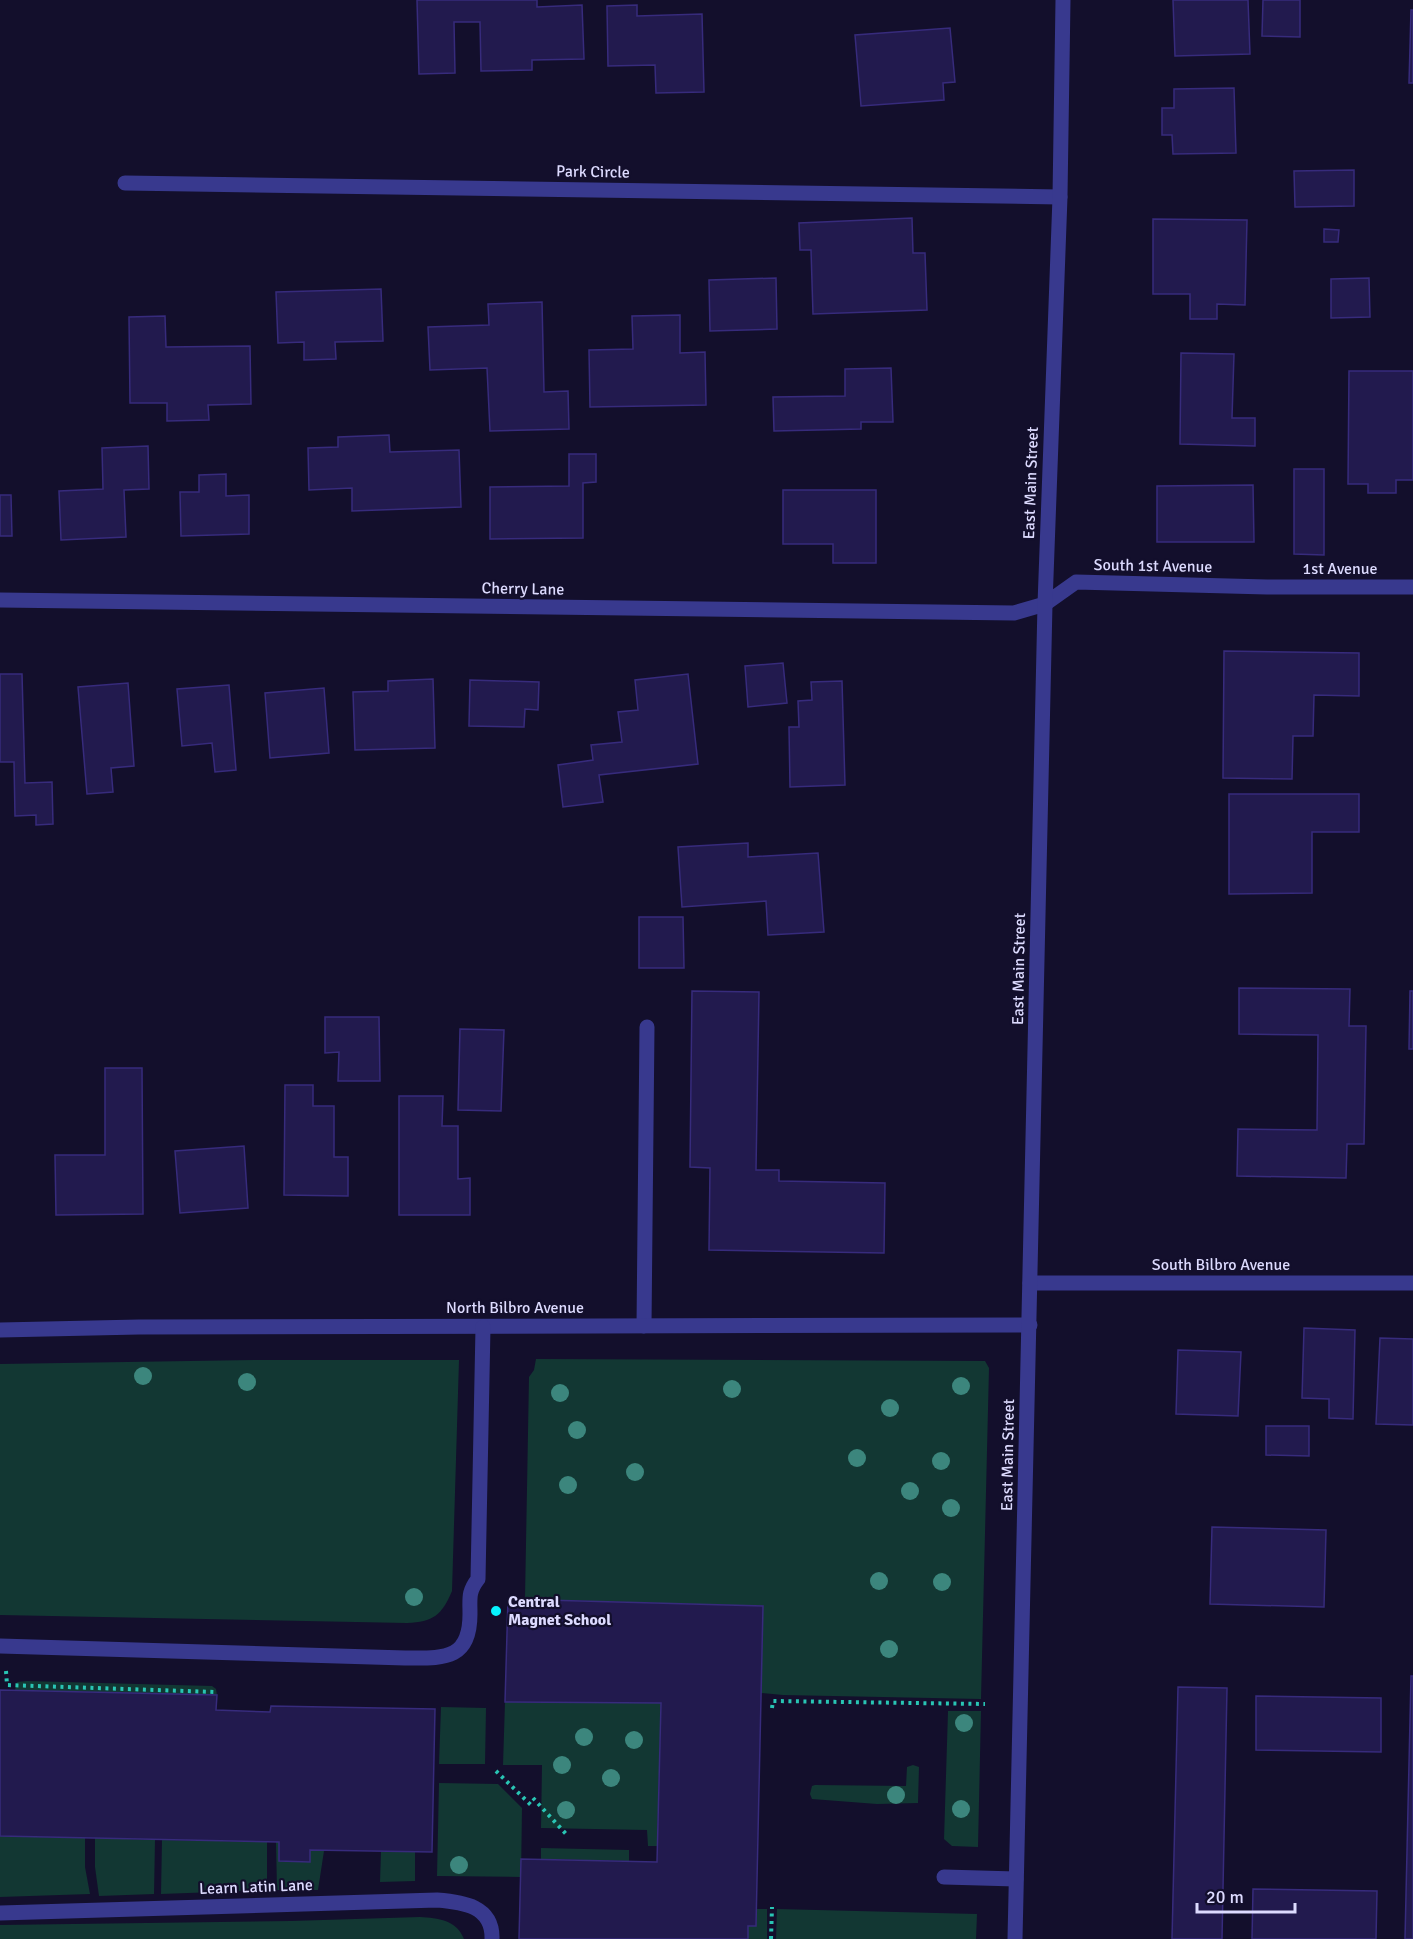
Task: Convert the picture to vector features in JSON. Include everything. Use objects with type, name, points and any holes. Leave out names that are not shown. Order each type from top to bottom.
[{"type":"street","name":"East Main Street","points":[[1015,1939],[1045,604],[1060,197],[1063,0]]},
{"type":"street","name":"Park Circle","points":[[125,183],[1060,197]]},
{"type":"street","name":"South 1st Avenue","points":[[1045,604],[1076,582],[1268,587]]},
{"type":"street","name":"1st Avenue","points":[[1268,587],[1413,587]]},
{"type":"street","name":"Cherry Lane","points":[[0,600],[1014,613],[1045,604]]},
{"type":"street","points":[[644,1326],[647,1028]]},
{"type":"street","name":"South Bilbro Avenue","points":[[1030,1283],[1413,1283]]},
{"type":"street","name":"North Bilbro Avenue","points":[[0,1330],[1030,1325]]},
{"type":"street","points":[[0,1646],[405,1658],[437,1658],[452,1654],[464,1646],[470,1624],[470,1589],[478,1579],[483,1327]]},
{"type":"street","points":[[944,1877],[1016,1879]]},
{"type":"street","name":"Learn Latin Lane","points":[[0,1913],[461,1901],[479,1910],[487,1919],[492,1939]]},
{"type":"path","points":[[6,1666],[6,1685],[128,1686],[216,1692]]},
{"type":"path","points":[[772,1708],[772,1701],[985,1704]]},
{"type":"path","points":[[496,1771],[533,1807]]},
{"type":"path","points":[[533,1798],[567,1835]]},
{"type":"path","points":[[771,1939],[772,1907]]},
{"type":"green space","points":[[536,1359],[985,1361],[989,1368],[981,1699],[761,1693],[762,1606],[525,1599],[529,1377],[534,1370]]},
{"type":"green space","points":[[459,1360],[452,1591],[436,1616],[424,1621],[407,1623],[0,1615],[0,1364]]},
{"type":"green space","points":[[17,1682],[212,1686],[216,1689],[217,1695],[15,1690]]},
{"type":"green space","points":[[505,1702],[661,1703],[657,1846],[648,1846],[647,1830],[541,1828],[542,1765],[503,1765]]},
{"type":"green space","points":[[441,1707],[486,1708],[485,1764],[439,1764]]},
{"type":"green space","points":[[948,1711],[981,1711],[978,1847],[952,1846],[944,1839]]},
{"type":"green space","points":[[913,1765],[919,1767],[918,1803],[877,1804],[812,1799],[810,1794],[812,1786],[815,1785],[906,1786],[907,1767]]},
{"type":"green space","points":[[439,1783],[498,1784],[522,1808],[521,1877],[437,1876]]},
{"type":"green space","points":[[0,1836],[85,1838],[85,1867],[90,1894],[0,1897]]},
{"type":"green space","points":[[95,1838],[155,1840],[154,1894],[99,1896],[95,1867]]},
{"type":"green space","points":[[162,1840],[267,1842],[267,1890],[161,1894]]},
{"type":"green space","points":[[276,1842],[279,1842],[280,1861],[310,1862],[310,1850],[324,1851],[318,1890],[277,1890]]},
{"type":"green space","points":[[541,1848],[629,1850],[629,1861],[541,1859]]},
{"type":"green space","points":[[381,1852],[415,1852],[415,1881],[380,1882]]},
{"type":"green space","points":[[756,1909],[767,1909],[767,1939],[748,1939],[748,1926]]},
{"type":"green space","points":[[777,1909],[977,1914],[976,1939],[776,1939]]},
{"type":"green space","points":[[420,1917],[440,1919],[452,1924],[464,1939],[0,1939],[0,1925]]},
{"type":"building","points":[[417,0],[537,0],[537,7],[582,5],[584,59],[532,60],[532,70],[481,71],[480,22],[454,22],[455,73],[419,74]]},
{"type":"building","points":[[1173,0],[1248,0],[1250,54],[1175,56]]},
{"type":"building","points":[[1263,0],[1300,0],[1300,37],[1262,36]]},
{"type":"building","points":[[637,5],[637,16],[702,14],[704,92],[656,93],[655,65],[608,66],[607,6]]},
{"type":"building","points":[[1411,10],[1413,10],[1413,83],[1409,83]]},
{"type":"building","points":[[950,28],[955,82],[943,83],[944,100],[861,106],[855,35]]},
{"type":"building","points":[[1234,88],[1236,153],[1173,154],[1172,135],[1162,135],[1162,108],[1174,108],[1174,89]]},
{"type":"building","points":[[1354,170],[1354,206],[1295,207],[1294,171]]},
{"type":"building","points":[[912,218],[913,253],[925,253],[927,310],[813,314],[811,250],[800,250],[799,223]]},
{"type":"building","points":[[1153,219],[1247,220],[1245,305],[1217,304],[1217,319],[1190,319],[1190,294],[1153,294]]},
{"type":"building","points":[[1324,229],[1339,230],[1338,242],[1324,242]]},
{"type":"building","points":[[776,278],[777,329],[710,331],[709,280]]},
{"type":"building","points":[[1369,278],[1370,317],[1331,318],[1331,279]]},
{"type":"building","points":[[381,289],[383,341],[335,342],[336,359],[304,360],[304,342],[278,343],[276,292]]},
{"type":"building","points":[[542,302],[544,392],[568,391],[569,429],[490,431],[487,368],[430,370],[428,327],[489,325],[488,304]]},
{"type":"building","points":[[680,315],[680,353],[705,352],[706,405],[590,407],[589,350],[633,349],[632,316]]},
{"type":"building","points":[[165,316],[166,347],[250,346],[251,404],[208,405],[209,420],[167,421],[167,403],[130,403],[129,317]]},
{"type":"building","points":[[1181,353],[1234,354],[1232,418],[1255,418],[1255,446],[1180,444]]},
{"type":"building","points":[[891,368],[893,422],[861,422],[861,429],[774,431],[773,397],[845,396],[845,369]]},
{"type":"building","points":[[1349,371],[1413,371],[1413,480],[1396,480],[1396,493],[1368,493],[1368,484],[1348,484]]},
{"type":"building","points":[[389,435],[390,452],[459,450],[461,507],[352,511],[352,488],[309,490],[308,448],[338,447],[338,437]]},
{"type":"building","points":[[148,446],[149,489],[124,490],[126,537],[61,540],[59,491],[103,489],[102,448]]},
{"type":"building","points":[[569,454],[596,454],[596,482],[583,483],[583,538],[490,539],[490,487],[569,486]]},
{"type":"building","points":[[1294,469],[1324,469],[1324,555],[1294,554]]},
{"type":"building","points":[[226,474],[226,496],[249,495],[249,534],[181,536],[180,492],[199,492],[199,475]]},
{"type":"building","points":[[1253,485],[1254,542],[1157,542],[1157,486]]},
{"type":"building","points":[[783,490],[876,490],[876,563],[833,563],[833,544],[783,544]]},
{"type":"building","points":[[0,495],[11,495],[12,536],[0,536]]},
{"type":"building","points":[[1224,651],[1359,653],[1359,696],[1314,695],[1313,736],[1293,736],[1292,779],[1223,778]]},
{"type":"building","points":[[783,663],[787,703],[748,707],[745,666]]},
{"type":"building","points":[[0,674],[22,674],[25,783],[52,782],[53,824],[36,825],[36,815],[15,816],[14,762],[0,762]]},
{"type":"building","points":[[688,674],[698,764],[599,775],[603,802],[563,807],[558,765],[593,760],[591,745],[622,742],[618,712],[638,710],[635,680]]},
{"type":"building","points":[[433,679],[435,748],[355,750],[353,692],[388,691],[388,681]]},
{"type":"building","points":[[470,680],[539,682],[538,710],[525,709],[524,727],[469,726]]},
{"type":"building","points":[[842,681],[845,785],[790,787],[789,727],[799,727],[798,701],[812,700],[811,682]]},
{"type":"building","points":[[128,683],[134,766],[111,768],[113,792],[87,794],[78,687]]},
{"type":"building","points":[[229,685],[236,770],[215,772],[212,743],[182,746],[177,689]]},
{"type":"building","points":[[324,688],[329,753],[270,758],[265,693]]},
{"type":"building","points":[[1229,794],[1359,794],[1359,832],[1312,832],[1312,893],[1229,894]]},
{"type":"building","points":[[748,843],[748,857],[818,853],[824,932],[768,935],[766,901],[682,907],[678,847]]},
{"type":"building","points":[[639,917],[683,917],[684,968],[639,968]]},
{"type":"building","points":[[1239,988],[1350,989],[1349,1026],[1366,1026],[1364,1144],[1347,1144],[1346,1178],[1237,1176],[1238,1129],[1317,1130],[1318,1035],[1239,1034]]},
{"type":"building","points":[[692,991],[759,992],[756,1170],[779,1170],[779,1181],[885,1183],[884,1253],[709,1250],[710,1168],[690,1167]]},
{"type":"building","points":[[1410,991],[1413,991],[1413,1049],[1409,1049]]},
{"type":"building","points":[[325,1017],[379,1017],[380,1081],[338,1081],[339,1052],[325,1053]]},
{"type":"building","points":[[460,1029],[504,1030],[501,1111],[458,1110]]},
{"type":"building","points":[[105,1068],[142,1068],[143,1214],[56,1215],[55,1155],[105,1155]]},
{"type":"building","points":[[285,1085],[313,1085],[313,1106],[334,1106],[334,1157],[348,1157],[348,1196],[284,1195]]},
{"type":"building","points":[[399,1096],[443,1096],[442,1126],[458,1126],[458,1179],[470,1178],[470,1215],[399,1215]]},
{"type":"building","points":[[244,1146],[248,1208],[180,1213],[175,1151]]},
{"type":"building","points":[[1304,1328],[1355,1330],[1353,1419],[1329,1418],[1329,1399],[1302,1398]]},
{"type":"building","points":[[1380,1338],[1413,1339],[1413,1425],[1376,1424]]},
{"type":"building","points":[[1178,1350],[1241,1352],[1238,1416],[1176,1414]]},
{"type":"building","points":[[1266,1426],[1309,1426],[1309,1456],[1266,1455]]},
{"type":"building","points":[[1212,1527],[1326,1530],[1324,1607],[1210,1604]]},
{"type":"building","points":[[508,1599],[763,1606],[756,1926],[748,1926],[748,1939],[519,1939],[521,1859],[657,1862],[661,1703],[505,1702]]},
{"type":"building","points":[[1411,1676],[1413,1676],[1413,1939],[1405,1939]]},
{"type":"building","points":[[1178,1687],[1227,1688],[1222,1939],[1172,1939]]},
{"type":"building","points":[[0,1690],[217,1695],[216,1710],[270,1712],[271,1706],[435,1709],[432,1852],[310,1850],[310,1862],[279,1861],[279,1842],[0,1836]]},
{"type":"building","points":[[1256,1696],[1381,1698],[1381,1752],[1256,1750]]},
{"type":"building","points":[[1253,1889],[1377,1891],[1376,1939],[1252,1939]]},
{"type":"place","name":"Central Magnet School","points":[[496,1611]]}]
